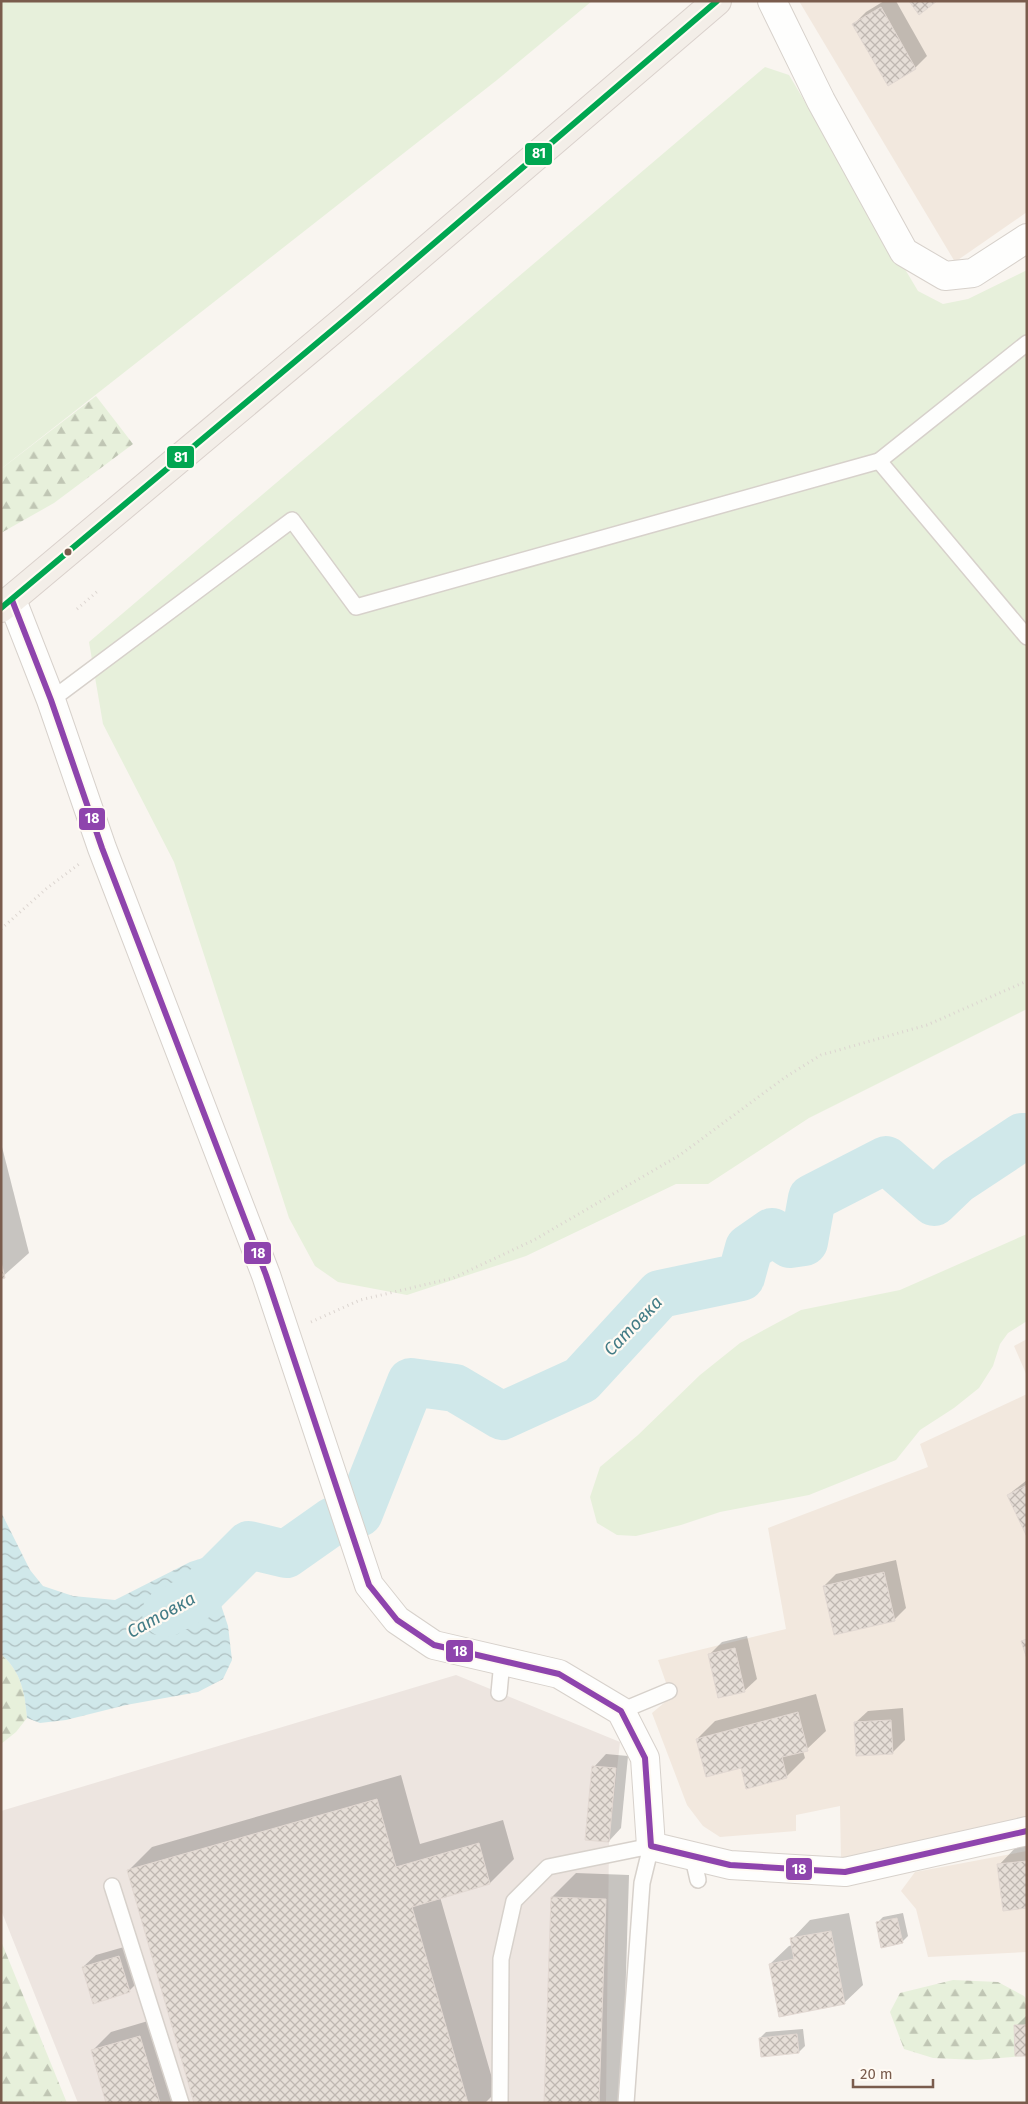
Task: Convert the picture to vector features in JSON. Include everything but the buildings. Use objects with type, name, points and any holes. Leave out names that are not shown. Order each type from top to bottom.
[{"type":"main road","points":[[7,604],[717,1]]},
{"type":"street","points":[[772,1],[821,101],[904,252],[945,276],[964,274],[973,272],[1027,238]]},
{"type":"street","points":[[7,604],[51,700],[102,848],[266,1275],[369,1585],[397,1620],[434,1645],[558,1674],[621,1711],[645,1758],[651,1846],[695,1867],[730,1865],[845,1872],[1027,1831]]},
{"type":"lane","points":[[51,700],[292,520],[356,607],[879,462],[1027,343]]},
{"type":"lane","points":[[879,462],[1027,637]]},
{"type":"lane","points":[[499,1692],[502,1660]]},
{"type":"lane","points":[[621,1711],[668,1691]]},
{"type":"lane","points":[[500,2103],[501,1959],[514,1901],[548,1867],[651,1846],[642,1883],[626,2103]]},
{"type":"lane","points":[[112,1886],[181,2103]]},
{"type":"path","points":[[77,609],[99,590]]},
{"type":"path","points":[[1,930],[46,889],[102,848]]},
{"type":"path","points":[[285,1333],[360,1300],[453,1278],[525,1244],[680,1155],[784,1078],[821,1055],[927,1026],[1027,980]]},
{"type":"shaded area","points":[[799,1],[1027,1],[1027,212],[955,262]]},
{"type":"shaded area","points":[[1027,1339],[1027,1376],[1014,1346]]},
{"type":"shaded area","points":[[1027,1394],[1027,1820],[841,1861],[840,1806],[796,1815],[796,1831],[720,1837],[703,1826],[687,1805],[652,1713],[671,1697],[658,1660],[786,1629],[768,1528],[928,1467],[920,1444]]},
{"type":"shaded area","points":[[456,1675],[620,1742],[609,1842],[606,2103],[78,2103],[1,1910],[1,1811]]},
{"type":"shaded area","points":[[1027,1851],[1027,1952],[928,1957],[916,1909],[901,1891],[915,1872]]},
{"type":"green space","points":[[1,1],[592,1],[497,80],[1,469]]},
{"type":"green space","points":[[765,67],[789,75],[918,291],[943,304],[968,299],[1027,270],[1027,1009],[809,1118],[708,1184],[676,1184],[526,1256],[407,1295],[338,1282],[315,1266],[289,1218],[174,862],[103,724],[89,642]]},
{"type":"green space","points":[[96,396],[133,444],[54,503],[1,533],[1,469]]},
{"type":"green space","points":[[1027,1234],[1027,1321],[1008,1333],[1000,1344],[993,1366],[979,1388],[954,1408],[920,1430],[896,1460],[809,1495],[720,1512],[681,1525],[636,1536],[617,1535],[597,1523],[590,1497],[600,1467],[638,1435],[700,1375],[740,1343],[801,1310],[900,1290]]},
{"type":"green space","points":[[1,1654],[13,1668],[21,1683],[27,1718],[16,1732],[1,1744]]},
{"type":"green space","points":[[1,1941],[67,2103],[1,2103]]},
{"type":"green space","points":[[953,1980],[998,1982],[1024,1996],[1027,2000],[1027,2053],[1023,2056],[977,2060],[933,2058],[904,2049],[890,2012],[900,1993]]},
{"type":"water","points":[[1,1512],[30,1570],[43,1586],[73,1596],[115,1600],[190,1562],[209,1556],[218,1562],[219,1599],[228,1626],[232,1660],[223,1679],[198,1692],[126,1705],[66,1720],[40,1723],[27,1718],[21,1683],[13,1668],[1,1654]]},
{"type":"waterway","name":"Сатовка","points":[[359,1513],[411,1382],[455,1388],[502,1416],[581,1380],[660,1294],[741,1277],[749,1248],[772,1232],[790,1244],[804,1242],[812,1198],[886,1160],[934,1202],[957,1180],[1022,1137],[1027,1137]]},
{"type":"waterway","name":"Сатовка","points":[[166,1613],[198,1596],[249,1545],[286,1554],[333,1521]]},
{"type":"transit line","name":"81","points":[[1,608],[348,317],[717,1]]},
{"type":"transit line","name":"18","points":[[12,600],[51,700],[102,848],[266,1275],[369,1585],[397,1620],[434,1645],[559,1674],[621,1711],[645,1758],[651,1846],[730,1865],[845,1872],[1027,1831]]}]
